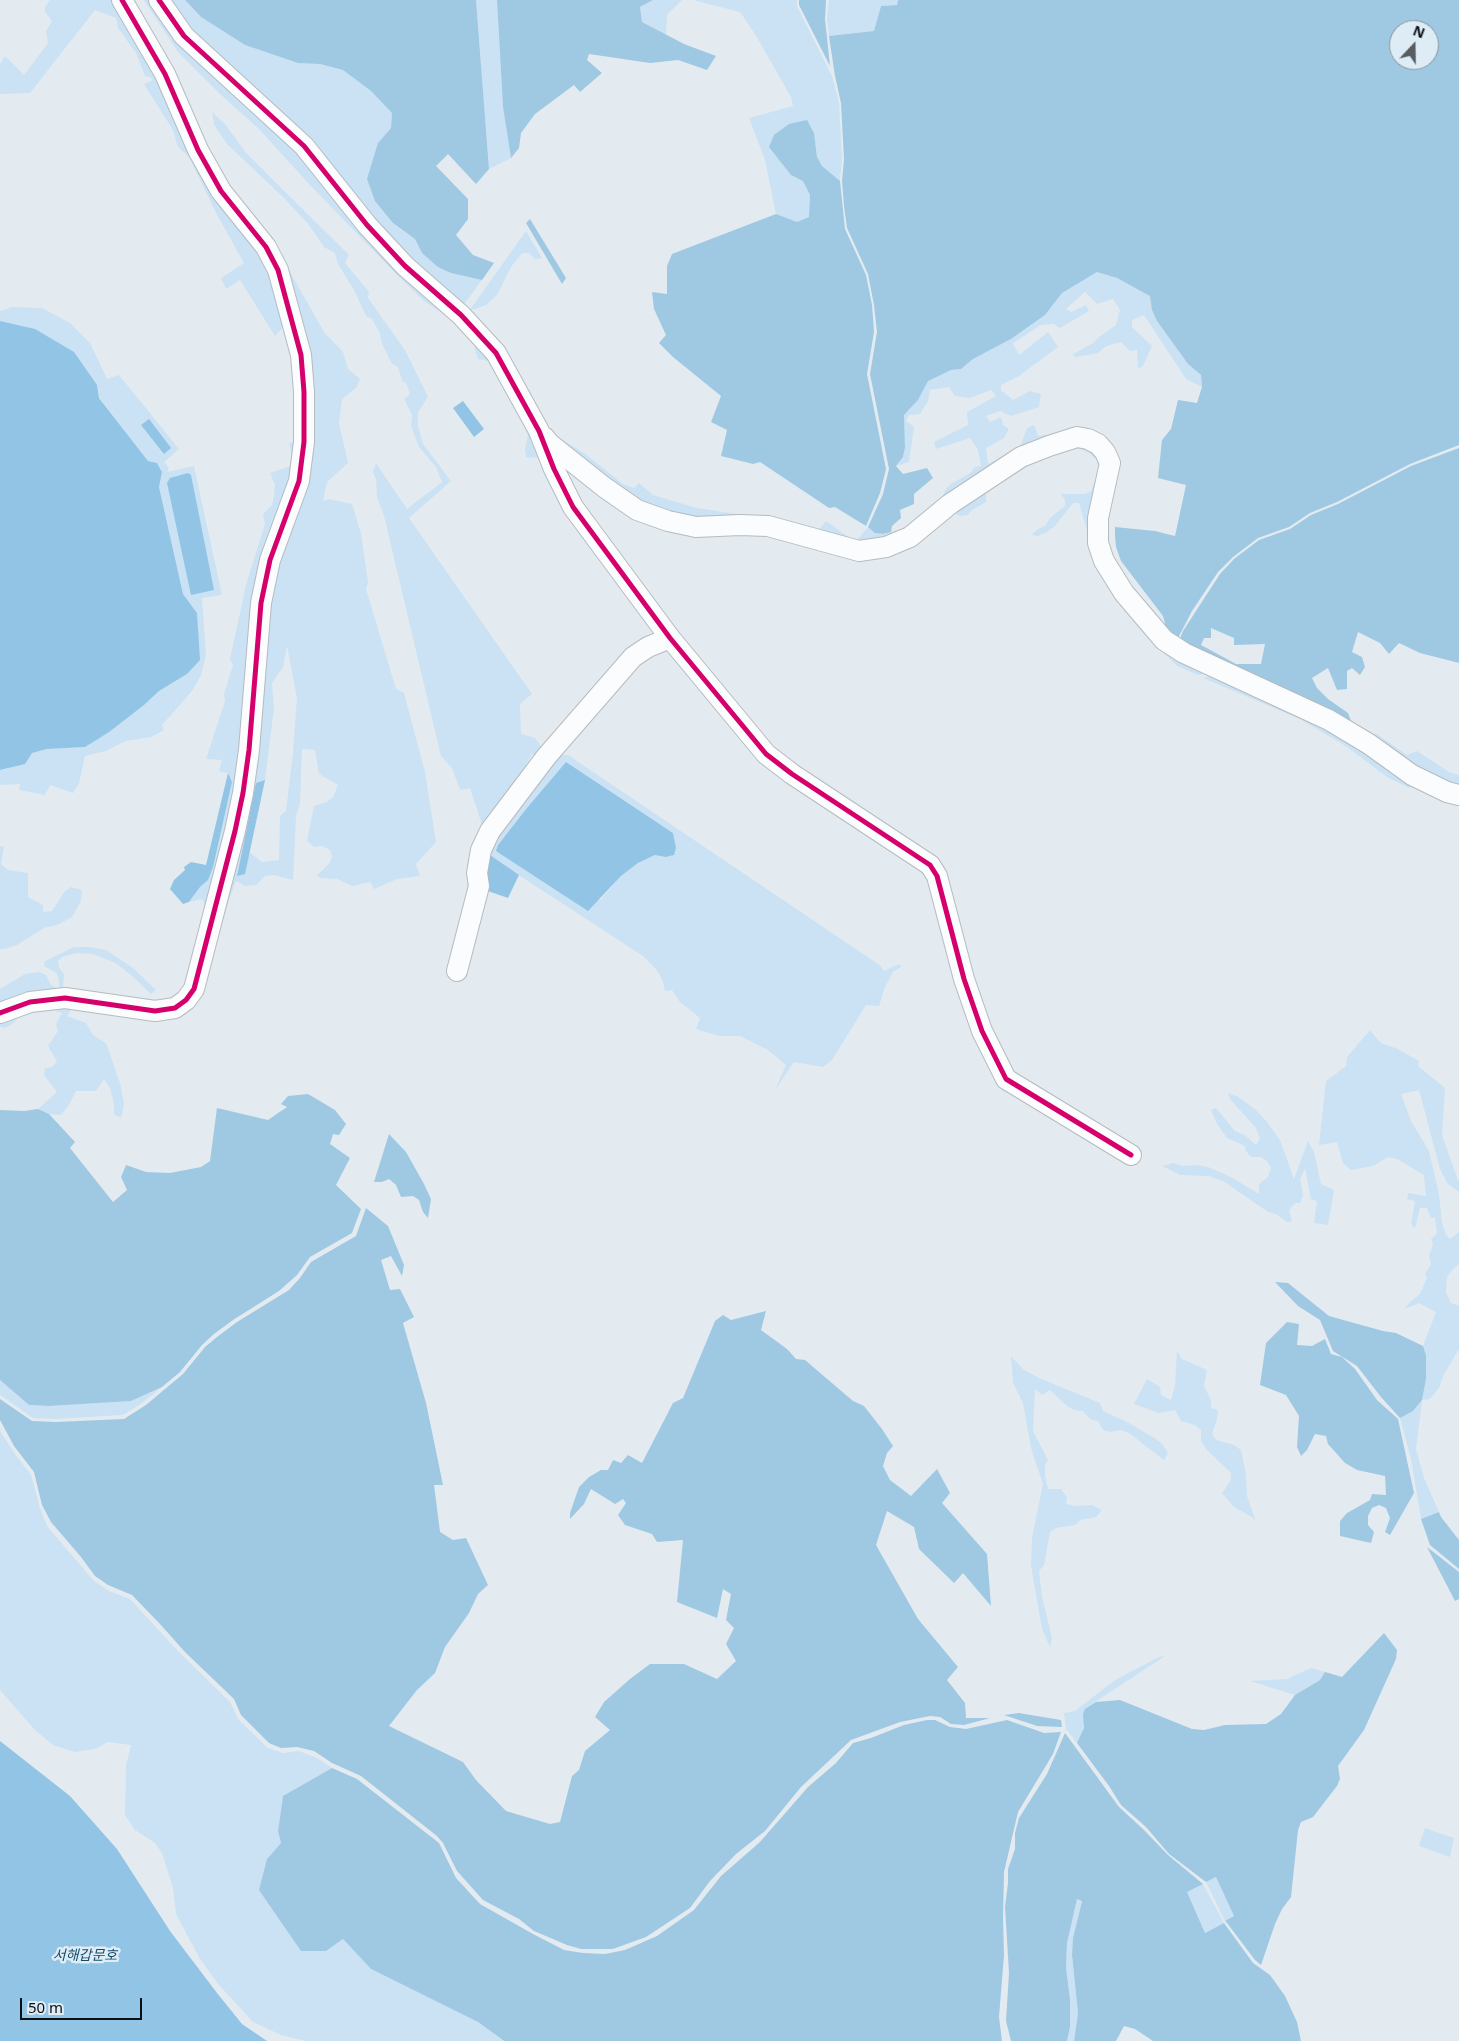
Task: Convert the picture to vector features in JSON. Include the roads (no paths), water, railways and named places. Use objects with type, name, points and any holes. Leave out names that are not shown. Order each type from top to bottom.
[{"type":"street","points":[[0,1013],[30,1002],[65,998],[156,1011],[175,1008],[186,1000],[194,990],[243,793],[249,750],[262,603],[270,560],[299,481],[304,442],[304,392],[300,355],[278,270],[266,247],[221,191],[198,150],[165,74],[122,0]]},
{"type":"street","points":[[159,0],[184,36],[304,146],[373,232],[405,266],[480,334],[496,354],[539,431],[554,469],[573,507],[670,638],[766,754],[792,774],[930,865],[937,876],[964,979],[982,1030],[1006,1079],[1131,1155]]},
{"type":"street","points":[[539,431],[550,444],[604,487],[637,510],[668,521],[696,527],[768,526],[859,551],[886,548],[910,537],[950,504],[1021,457],[1065,441],[1077,438],[1088,439],[1098,444],[1110,462],[1098,518],[1098,543],[1104,561],[1124,593],[1164,640],[1184,653],[1329,720],[1369,744],[1412,775],[1447,792],[1459,795]]},
{"type":"street","points":[[457,971],[477,894],[477,874],[481,850],[490,831],[546,757],[633,657],[648,647],[670,638]]},
{"type":"water","points":[[0,321],[35,329],[74,352],[97,385],[99,398],[148,461],[157,463],[162,472],[159,487],[183,594],[197,613],[200,660],[187,674],[159,691],[109,732],[85,747],[47,749],[32,753],[25,764],[0,770]]},
{"type":"water","points":[[463,401],[484,429],[474,437],[453,408]]},
{"type":"water","points":[[149,419],[171,448],[164,454],[141,425]]},
{"type":"water","points":[[188,473],[191,475],[214,590],[191,595],[167,483],[170,478]]},
{"type":"water","points":[[566,762],[673,833],[676,848],[674,855],[666,857],[655,855],[638,863],[621,876],[588,911],[496,851],[498,845],[527,808]]},
{"type":"water","points":[[228,773],[232,782],[213,867],[208,880],[189,902],[183,904],[170,889],[174,880],[185,870],[184,867],[191,862],[206,865]]},
{"type":"water","points":[[265,780],[245,874],[237,876],[256,783]]},
{"type":"water","points":[[484,851],[519,875],[508,898],[482,889]]},
{"type":"water","name":"서해갑문호","points":[[0,1741],[70,1796],[117,1849],[170,1931],[217,1993],[242,2024],[267,2041],[0,2041]]}]
